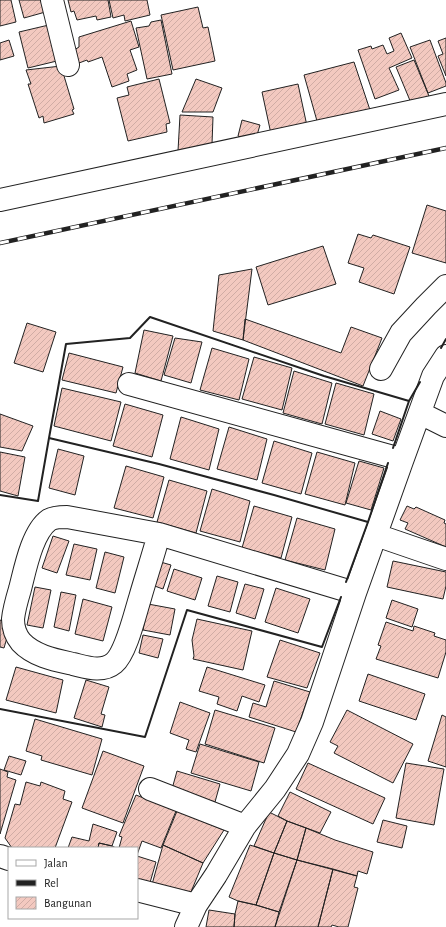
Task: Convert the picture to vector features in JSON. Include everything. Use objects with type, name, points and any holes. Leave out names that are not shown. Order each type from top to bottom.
[{"type":"street","points":[[52,0],[68,65]]},
{"type":"street","points":[[0,200],[446,104]]},
{"type":"street","points":[[380,369],[401,334],[446,286]]},
{"type":"street","points":[[186,927],[196,905],[245,826],[275,789],[298,754],[312,722],[355,592],[433,376],[446,356]]},
{"type":"street","points":[[129,384],[390,456],[402,461]]},
{"type":"street","points":[[420,413],[446,426]]},
{"type":"street","points":[[159,534],[131,628],[122,650],[114,663],[108,667],[96,669],[50,658],[29,650],[20,641],[14,628],[13,619],[31,548],[41,528],[49,520],[57,517],[67,517],[159,534],[355,592]]},
{"type":"street","points":[[376,535],[446,560]]},
{"type":"street","points":[[150,789],[245,826]]},
{"type":"street","points":[[138,890],[196,905]]},
{"type":"building","points":[[0,0],[11,0],[16,22],[0,26]]},
{"type":"building","points":[[19,0],[50,0],[49,11],[24,18]]},
{"type":"building","points":[[68,0],[108,0],[111,17],[97,20],[96,16],[77,20],[74,11],[71,12]]},
{"type":"building","points":[[109,0],[147,0],[150,15],[125,21],[124,15],[113,18]]},
{"type":"building","points":[[198,7],[203,28],[208,27],[215,61],[173,70],[161,15]]},
{"type":"building","points":[[161,20],[172,74],[147,79],[136,28],[149,26],[151,22]]},
{"type":"building","points":[[131,21],[139,47],[130,50],[137,70],[127,74],[129,81],[112,87],[102,57],[88,62],[87,60],[79,63],[74,50],[79,47],[79,37]]},
{"type":"building","points":[[53,24],[61,60],[28,68],[19,32]]},
{"type":"building","points":[[401,33],[412,58],[389,68],[399,90],[375,99],[358,50],[371,46],[372,49],[383,45],[387,54],[394,51],[389,38]]},
{"type":"building","points":[[446,38],[446,76],[438,56],[443,54],[438,41]]},
{"type":"building","points":[[9,40],[14,56],[0,60],[0,43]]},
{"type":"building","points":[[430,40],[446,86],[428,93],[410,47]]},
{"type":"building","points":[[414,60],[429,96],[411,103],[396,67]]},
{"type":"building","points":[[354,62],[370,110],[317,121],[304,75]]},
{"type":"building","points":[[61,66],[74,109],[72,110],[74,114],[44,123],[43,116],[39,118],[28,84],[31,84],[26,70]]},
{"type":"building","points":[[159,79],[170,123],[166,124],[167,132],[128,141],[117,98],[129,95],[127,87]]},
{"type":"building","points":[[196,79],[222,88],[213,112],[182,112]]},
{"type":"building","points":[[298,84],[307,126],[271,134],[262,92]]},
{"type":"building","points":[[180,115],[213,117],[212,144],[178,151]]},
{"type":"building","points":[[242,120],[260,125],[255,142],[238,136]]},
{"type":"building","points":[[427,205],[446,211],[446,263],[412,253]]},
{"type":"building","points":[[358,234],[371,238],[373,235],[410,247],[394,294],[359,282],[364,268],[348,263]]},
{"type":"building","points":[[323,246],[336,284],[268,305],[256,267]]},
{"type":"building","points":[[252,269],[243,340],[213,331],[219,275]]},
{"type":"building","points":[[245,319],[341,353],[351,327],[382,338],[363,386],[243,340]]},
{"type":"building","points":[[27,323],[56,332],[43,372],[14,363]]},
{"type":"building","points":[[144,330],[173,336],[161,381],[135,373]]},
{"type":"building","points":[[175,338],[202,342],[191,383],[164,375]]},
{"type":"building","points":[[212,348],[249,359],[239,400],[200,390]]},
{"type":"building","points":[[69,353],[123,367],[116,393],[62,380]]},
{"type":"building","points":[[254,357],[292,368],[282,410],[242,399]]},
{"type":"building","points":[[294,371],[332,383],[322,424],[283,413]]},
{"type":"building","points":[[336,383],[374,394],[364,435],[325,424]]},
{"type":"building","points":[[62,388],[121,402],[111,441],[54,426]]},
{"type":"building","points":[[125,404],[163,415],[152,457],[113,446]]},
{"type":"building","points":[[380,411],[401,419],[393,441],[372,434]]},
{"type":"building","points":[[0,414],[33,426],[22,451],[0,447]]},
{"type":"building","points":[[181,417],[219,429],[209,470],[170,459]]},
{"type":"building","points":[[229,427],[267,439],[257,480],[217,469]]},
{"type":"building","points":[[274,441],[312,453],[301,494],[262,483]]},
{"type":"building","points":[[58,449],[84,456],[75,495],[49,488]]},
{"type":"building","points":[[0,452],[25,457],[18,496],[0,491]]},
{"type":"building","points":[[317,452],[355,463],[345,505],[305,494]]},
{"type":"building","points":[[359,461],[384,468],[371,510],[346,503]]},
{"type":"building","points":[[126,466],[164,477],[153,518],[114,508]]},
{"type":"building","points":[[169,480],[207,491],[196,533],[157,522]]},
{"type":"building","points":[[212,489],[250,501],[240,542],[200,531]]},
{"type":"building","points":[[254,506],[292,517],[281,558],[242,548]]},
{"type":"building","points":[[407,506],[414,509],[416,507],[445,520],[446,547],[405,529],[408,523],[400,520]]},
{"type":"building","points":[[297,518],[335,529],[325,570],[285,560]]},
{"type":"building","points":[[53,536],[69,541],[57,573],[42,568]]},
{"type":"building","points":[[74,544],[97,549],[90,580],[66,575]]},
{"type":"building","points":[[105,552],[124,557],[115,593],[96,588]]},
{"type":"building","points":[[157,561],[171,565],[163,589],[149,584]]},
{"type":"building","points":[[393,561],[446,572],[446,586],[443,599],[387,587]]},
{"type":"building","points":[[174,569],[202,578],[195,600],[167,591]]},
{"type":"building","points":[[217,576],[238,582],[230,612],[208,606]]},
{"type":"building","points":[[245,584],[264,589],[255,619],[236,613]]},
{"type":"building","points":[[35,587],[51,590],[43,628],[27,625]]},
{"type":"building","points":[[276,588],[310,599],[298,633],[265,622]]},
{"type":"building","points":[[61,592],[76,595],[69,631],[54,627]]},
{"type":"building","points":[[83,599],[112,607],[103,641],[75,634]]},
{"type":"building","points":[[392,600],[418,609],[412,627],[386,618]]},
{"type":"building","points":[[148,604],[175,609],[170,635],[143,630]]},
{"type":"building","points":[[197,619],[252,631],[243,670],[193,659],[192,640]]},
{"type":"building","points":[[0,620],[11,624],[4,648],[0,647]]},
{"type":"building","points":[[386,622],[413,631],[414,626],[435,633],[434,636],[446,640],[446,652],[438,678],[376,659],[381,646],[378,645]]},
{"type":"building","points":[[143,635],[163,639],[158,658],[139,653]]},
{"type":"building","points":[[280,640],[320,653],[307,688],[267,677]]},
{"type":"building","points":[[16,667],[63,680],[56,713],[6,700]]},
{"type":"building","points":[[207,667],[265,685],[259,702],[242,696],[237,711],[217,704],[219,697],[199,691]]},
{"type":"building","points":[[368,674],[425,694],[416,720],[359,701]]},
{"type":"building","points":[[86,680],[109,687],[101,714],[105,715],[102,727],[74,718]]},
{"type":"building","points":[[274,681],[310,692],[296,732],[249,717],[253,703],[266,707]]},
{"type":"building","points":[[180,702],[210,713],[196,752],[186,749],[189,740],[170,733]]},
{"type":"building","points":[[215,710],[275,728],[264,763],[205,744]]},
{"type":"building","points":[[347,710],[413,744],[393,783],[334,753],[338,746],[330,742]]},
{"type":"building","points":[[442,715],[446,717],[446,767],[428,761]]},
{"type":"building","points":[[35,719],[102,739],[92,775],[41,760],[42,756],[26,751]]},
{"type":"building","points":[[200,744],[259,762],[251,791],[191,773]]},
{"type":"building","points":[[103,751],[144,766],[123,823],[82,808]]},
{"type":"building","points":[[9,756],[26,761],[21,775],[4,770]]},
{"type":"building","points":[[308,763],[385,798],[373,824],[296,789]]},
{"type":"building","points":[[406,763],[444,769],[434,825],[396,818]]},
{"type":"building","points":[[0,769],[8,772],[7,777],[16,780],[0,834]]},
{"type":"building","points":[[177,771],[220,784],[215,802],[172,789]]},
{"type":"building","points":[[26,782],[40,786],[41,782],[65,791],[63,799],[72,802],[55,847],[11,847],[5,838],[15,804],[20,805]]},
{"type":"building","points":[[290,792],[331,812],[320,833],[287,821],[278,816]]},
{"type":"building","points":[[136,795],[176,811],[161,848],[142,841],[138,852],[138,847],[119,847],[122,837],[119,836]]},
{"type":"building","points":[[177,811],[224,830],[203,863],[163,845]]},
{"type":"building","points":[[269,812],[287,821],[274,853],[254,846]]},
{"type":"building","points":[[383,820],[407,826],[402,848],[377,842]]},
{"type":"building","points":[[287,821],[306,828],[297,860],[274,853]]},
{"type":"building","points":[[93,824],[117,832],[112,846],[99,843],[98,847],[68,847],[72,837],[89,841]]},
{"type":"building","points":[[306,828],[335,840],[373,852],[367,874],[358,871],[357,876],[297,860]]},
{"type":"building","points":[[99,843],[114,847],[98,847]]},
{"type":"building","points":[[163,845],[203,863],[188,899],[151,888]]},
{"type":"building","points":[[250,845],[274,853],[256,905],[238,901],[229,897]]},
{"type":"building","points":[[274,853],[297,860],[279,912],[256,905]]},
{"type":"building","points":[[138,856],[156,862],[149,886],[138,882]]},
{"type":"building","points":[[297,860],[333,869],[318,927],[275,927]]},
{"type":"building","points":[[333,869],[357,876],[354,887],[358,888],[348,927],[332,925],[331,927],[318,927]]},
{"type":"building","points":[[238,901],[279,912],[275,927],[234,927]]},
{"type":"building","points":[[209,910],[235,914],[234,927],[206,927]]},
{"type":"railway","points":[[0,243],[446,148]]},
{"type":"wall","points":[[0,495],[38,501],[66,344],[130,338],[150,317],[324,376],[409,401]]},
{"type":"wall","points":[[441,348],[446,339]]},
{"type":"wall","points":[[393,448],[409,401],[420,382]]},
{"type":"wall","points":[[49,438],[159,464],[368,522]]},
{"type":"wall","points":[[346,582],[388,463]]},
{"type":"wall","points":[[0,709],[145,737],[187,610],[322,647],[341,597]]}]
